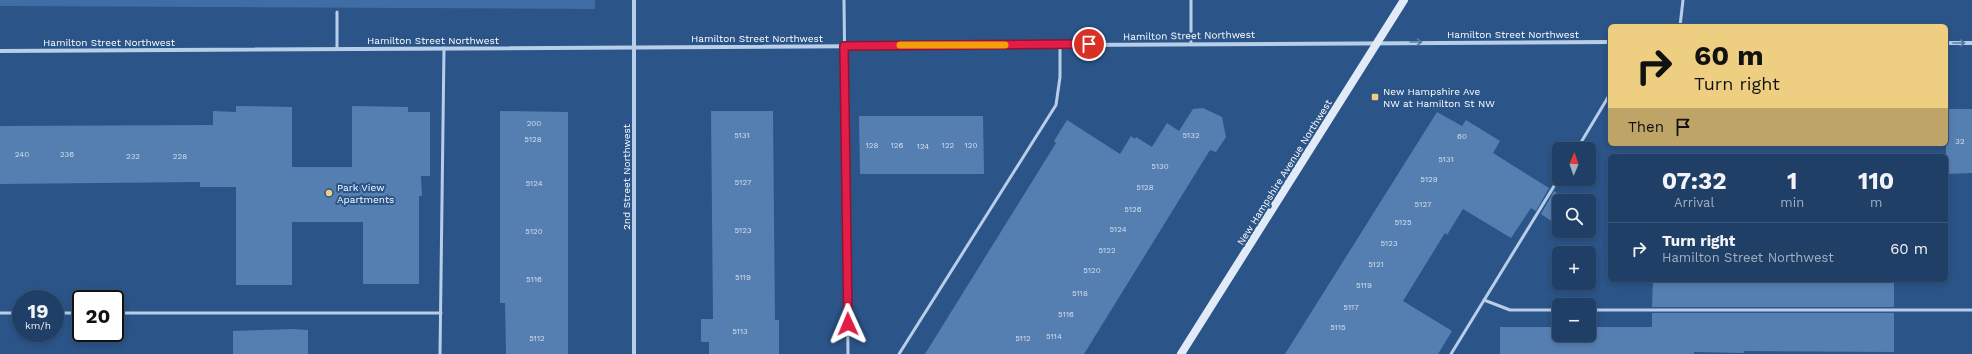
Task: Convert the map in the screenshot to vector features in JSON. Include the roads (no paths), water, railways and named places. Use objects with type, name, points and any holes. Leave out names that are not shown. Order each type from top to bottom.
[{"type":"main road","name":"New Hampshire Avenue Northwest","points":[[1181,354],[1404,0]]},
{"type":"street","name":"2nd Street Northwest","points":[[634,0],[634,354]]},
{"type":"street","name":"Hamilton Street Northwest","points":[[0,51],[1191,43],[1608,42]]},
{"type":"street","points":[[1948,43],[1972,43]]},
{"type":"lane","points":[[844,0],[848,354]]},
{"type":"lane","points":[[1191,0],[1191,43]]},
{"type":"lane","points":[[1680,24],[1683,0]]},
{"type":"lane","points":[[337,12],[337,48]]},
{"type":"lane","points":[[900,354],[1056,105],[1060,77],[1060,44]]},
{"type":"lane","points":[[440,354],[444,48]]},
{"type":"lane","points":[[1580,142],[1608,97]]},
{"type":"lane","points":[[1451,354],[1554,186]]},
{"type":"lane","points":[[1484,300],[1510,310],[1552,310]]},
{"type":"lane","points":[[1596,310],[1972,310]]},
{"type":"lane","points":[[0,313],[12,313]]},
{"type":"lane","points":[[124,313],[441,313]]},
{"type":"place","name":"New Hampshire Ave NW at Hamilton St NW","points":[[1375,97]]},
{"type":"place","name":"Park View Apartments","points":[[329,193]]}]
